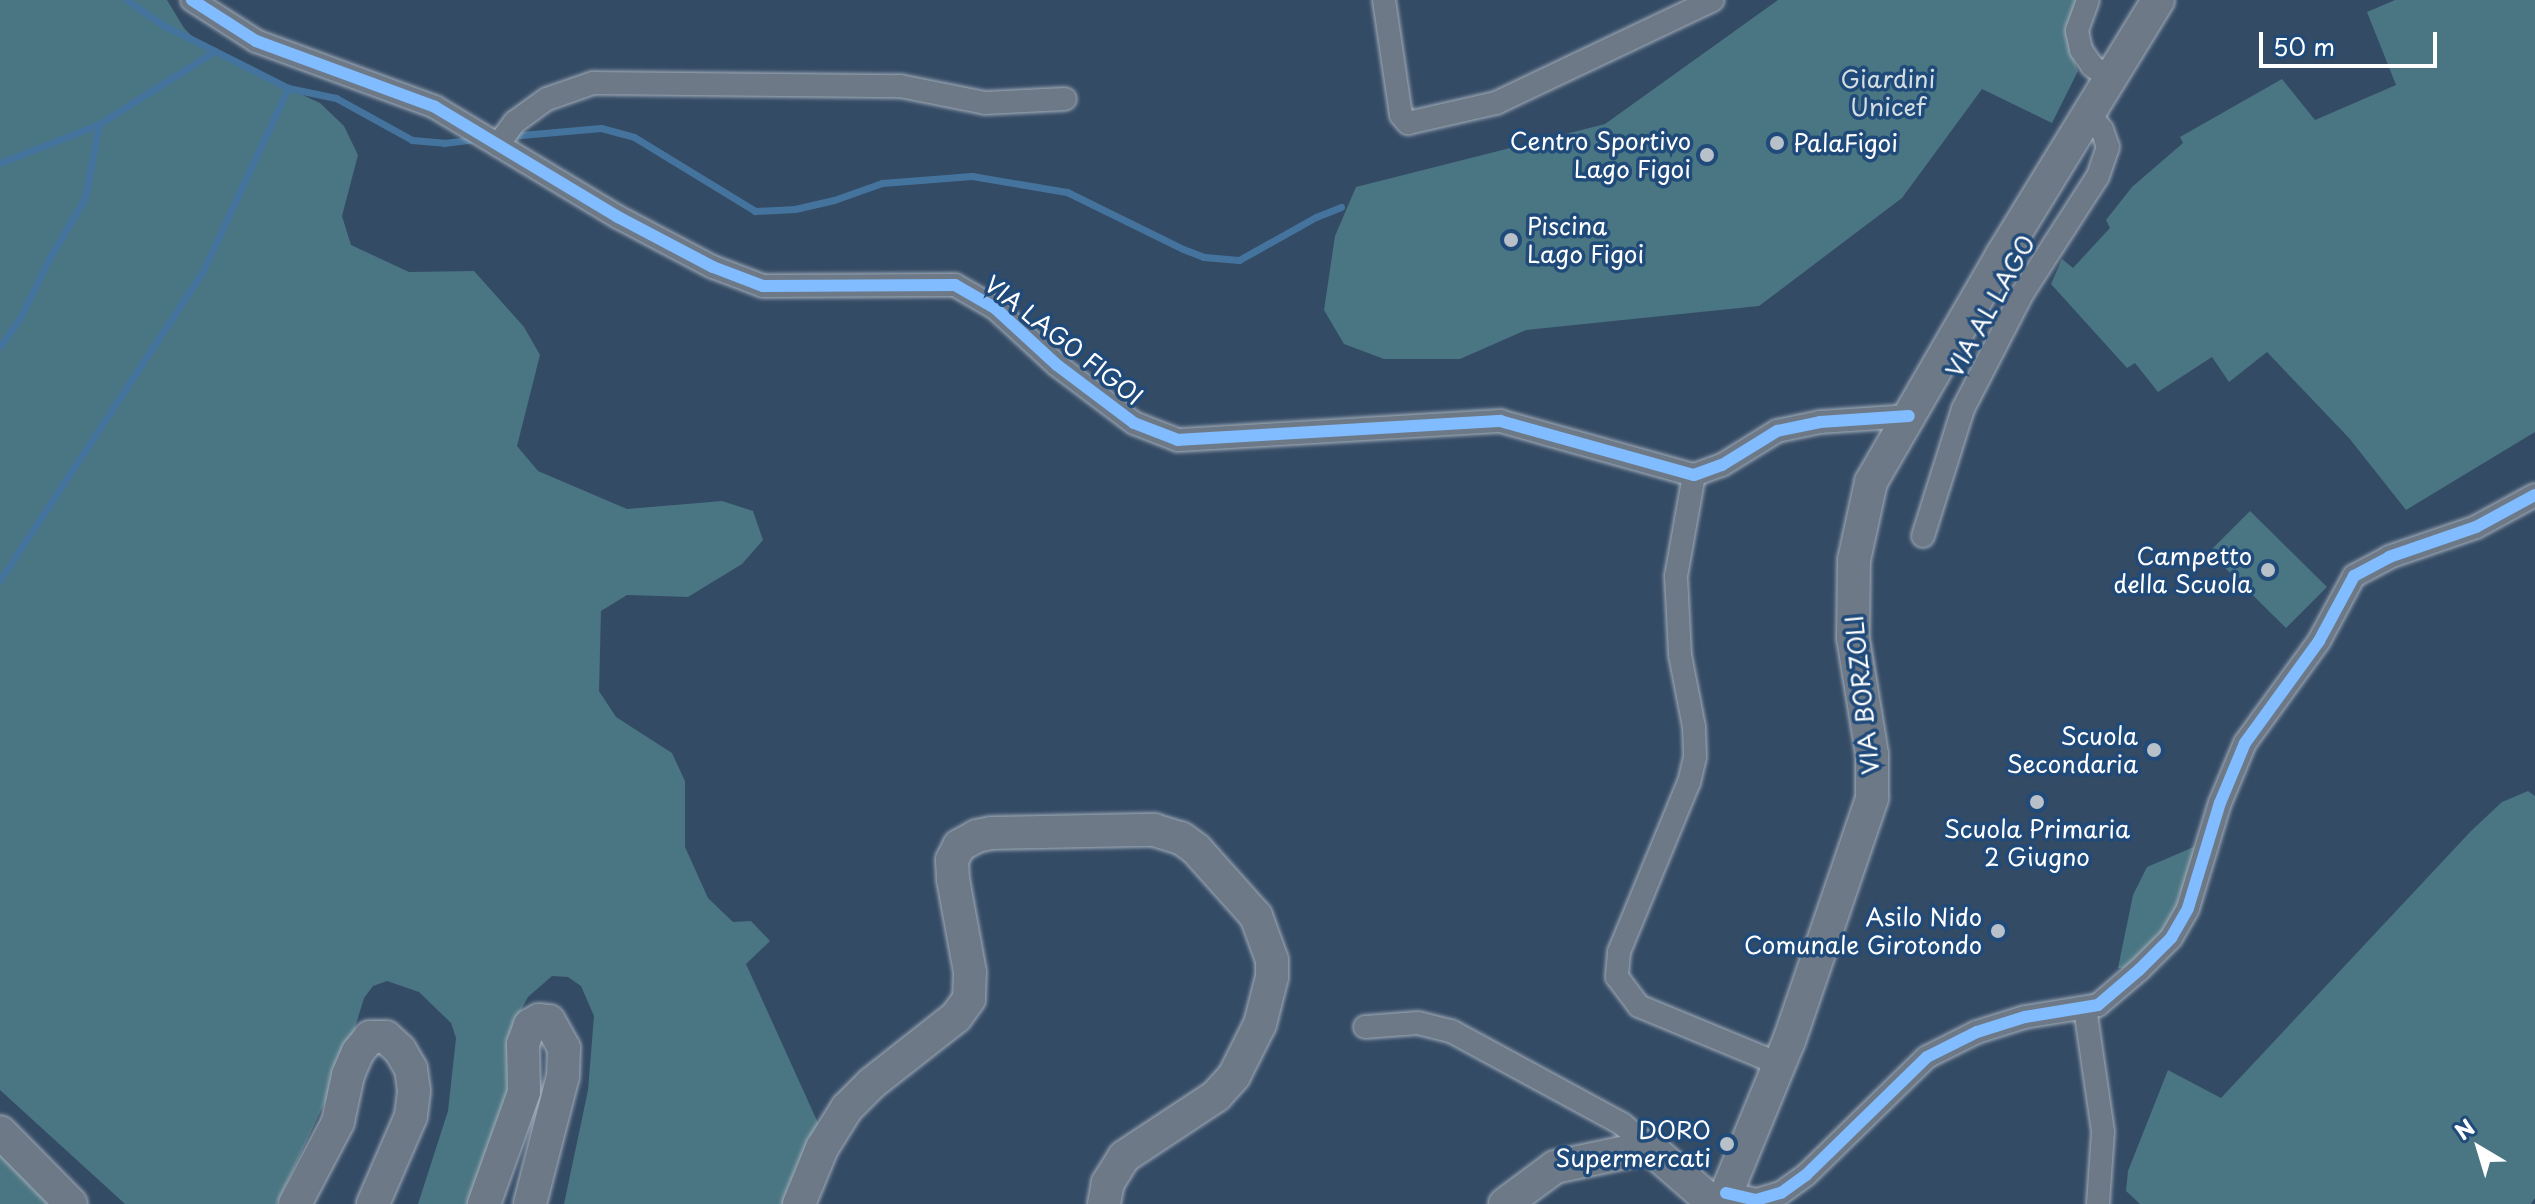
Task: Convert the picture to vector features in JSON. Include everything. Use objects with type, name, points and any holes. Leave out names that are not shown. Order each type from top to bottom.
[{"type":"street","name":"VIA LAGO FIGOI","points":[[192,0],[256,41],[435,107],[618,217],[713,267],[763,286],[955,285],[995,308],[1057,365],[1134,423],[1178,440],[1500,421],[1694,475]]},
{"type":"street","points":[[1384,0],[1401,115],[1408,123],[1496,103],[1713,0]]},
{"type":"street","points":[[2088,0],[2077,31],[2081,50],[2092,66],[2110,78]]},
{"type":"street","name":"VIA BORZOLI","points":[[1721,1200],[1779,1064],[1872,798],[1872,754],[1853,638],[1854,560],[1871,482],[2158,0]]},
{"type":"street","points":[[498,145],[515,122],[547,99],[593,83],[900,86],[985,103],[1065,99]]},
{"type":"street","name":"VIA AL LAGO","points":[[1923,536],[1963,409],[2022,294],[2098,176],[2108,147],[2102,130],[2089,113]]},
{"type":"street","points":[[1779,1064],[1639,1006],[1617,977],[1619,952],[1689,782],[1695,757],[1694,727],[1680,655],[1676,576],[1694,475],[1722,465],[1777,431],[1820,422],[1909,416]]},
{"type":"street","points":[[1365,1027],[1418,1023],[1451,1031],[1622,1124],[1721,1200],[1756,1200],[1790,1188],[1927,1057],[1977,1032],[2025,1017],[2098,1005],[2171,938],[2188,908],[2220,803],[2245,743],[2319,641],[2354,576],[2389,557],[2476,527],[2535,495]]},
{"type":"street","points":[[799,1204],[822,1148],[847,1108],[872,1083],[956,1017],[969,999],[970,972],[953,879],[952,860],[959,846],[977,836],[991,833],[1154,830],[1181,838],[1196,849],[1247,905],[1263,933],[1272,977],[1260,1024],[1234,1076],[1216,1096],[1124,1157],[1108,1183],[1104,1204]]},
{"type":"street","points":[[2085,1008],[2103,1132],[2098,1204]]},
{"type":"street","points":[[484,1204],[524,1092],[523,1044],[530,1025],[539,1020],[549,1021],[564,1048],[563,1076],[530,1204]]},
{"type":"street","points":[[295,1204],[338,1122],[348,1075],[358,1052],[370,1037],[386,1037],[400,1050],[411,1069],[414,1091],[411,1116],[373,1204]]},
{"type":"street","points":[[0,1132],[71,1204]]},
{"type":"street","points":[[1505,1204],[1555,1167],[1649,1147]]},
{"type":"green space","points":[[0,0],[167,0],[184,28],[205,50],[320,103],[344,126],[358,155],[342,216],[351,245],[409,272],[474,271],[524,327],[540,355],[517,446],[538,471],[627,509],[722,501],[753,511],[763,540],[742,564],[688,597],[627,595],[601,611],[599,691],[616,717],[672,753],[685,781],[685,847],[708,898],[733,922],[751,921],[770,941],[746,964],[818,1123],[785,1204],[564,1204],[588,1090],[594,1016],[581,986],[568,977],[552,976],[528,997],[521,1010],[511,1077],[491,1160],[475,1204],[418,1204],[448,1111],[456,1038],[451,1023],[419,992],[387,981],[373,986],[364,998],[346,1057],[277,1204],[125,1204],[0,1090]]},
{"type":"green space","name":"Centro Sportivo Lago Figoi","points":[[1778,0],[2077,0],[2069,48],[2078,71],[2052,123],[1982,89],[1902,198],[1759,306],[1526,330],[1460,359],[1384,359],[1344,344],[1324,310],[1335,236],[1356,187],[1605,124]]},
{"type":"green space","points":[[2395,0],[2535,0],[2535,432],[2406,510],[2349,438],[2267,352],[2229,382],[2212,357],[2158,392],[2135,363],[2127,368],[2051,284],[2062,259],[2073,268],[2110,228],[2106,220],[2132,187],[2183,143],[2180,137],[2282,79],[2315,120],[2396,85],[2367,12]]},
{"type":"green space","name":"Campetto della Scuola","points":[[2250,511],[2327,587],[2286,628],[2209,552]]},
{"type":"green space","points":[[2528,791],[2535,796],[2535,1198],[2531,1204],[2140,1204],[2126,1191],[2128,1171],[2168,1070],[2221,1098],[2471,831],[2502,802]]},
{"type":"green space","points":[[2203,843],[2188,908],[2139,970],[2118,968],[2133,895],[2147,867]]},
{"type":"green space","points":[[0,1144],[66,1204],[0,1204]]},
{"type":"waterway","points":[[127,0],[161,24],[288,88],[336,98],[412,140],[444,143],[478,139]]},
{"type":"waterway","points":[[0,163],[99,124],[215,51]]},
{"type":"waterway","points":[[0,580],[204,269],[288,88]]},
{"type":"waterway","points":[[0,346],[20,318],[49,259],[85,198],[99,124]]},
{"type":"waterway","points":[[510,136],[601,128],[634,137],[755,211],[795,209],[834,200],[882,183],[972,176],[1067,192],[1183,249],[1204,257],[1239,260],[1316,217],[1341,207]]},
{"type":"cycle path","points":[[192,0],[256,41],[435,107],[618,217],[713,267],[763,286],[955,285],[995,308],[1057,365],[1134,423],[1178,440],[1500,421],[1694,475],[1722,465],[1777,431],[1820,422],[1909,416]]},
{"type":"cycle path","points":[[1726,1193],[1756,1200],[1781,1193],[1806,1175],[1927,1057],[1977,1032],[2025,1017],[2098,1005],[2139,970],[2171,938],[2188,908],[2220,803],[2245,743],[2319,641],[2354,576],[2389,557],[2476,527],[2535,495]]},
{"type":"place","name":"PalaFigoi","points":[[1777,143]]},
{"type":"place","name":"Centro Sportivo Lago Figoi","points":[[1707,155]]},
{"type":"place","name":"Piscina Lago Figoi","points":[[1511,240]]},
{"type":"place","name":"Campetto della Scuola","points":[[2268,570]]},
{"type":"place","name":"Scuola Secondaria","points":[[2154,750]]},
{"type":"place","name":"Scuola Primaria 2 Giugno","points":[[2037,802]]},
{"type":"place","name":"Asilo Nido Comunale Girotondo","points":[[1998,931]]},
{"type":"place","name":"DORO Supermercati","points":[[1727,1144]]},
{"type":"park label","name":"Giardini Unicef","points":[[1888,93]]}]
